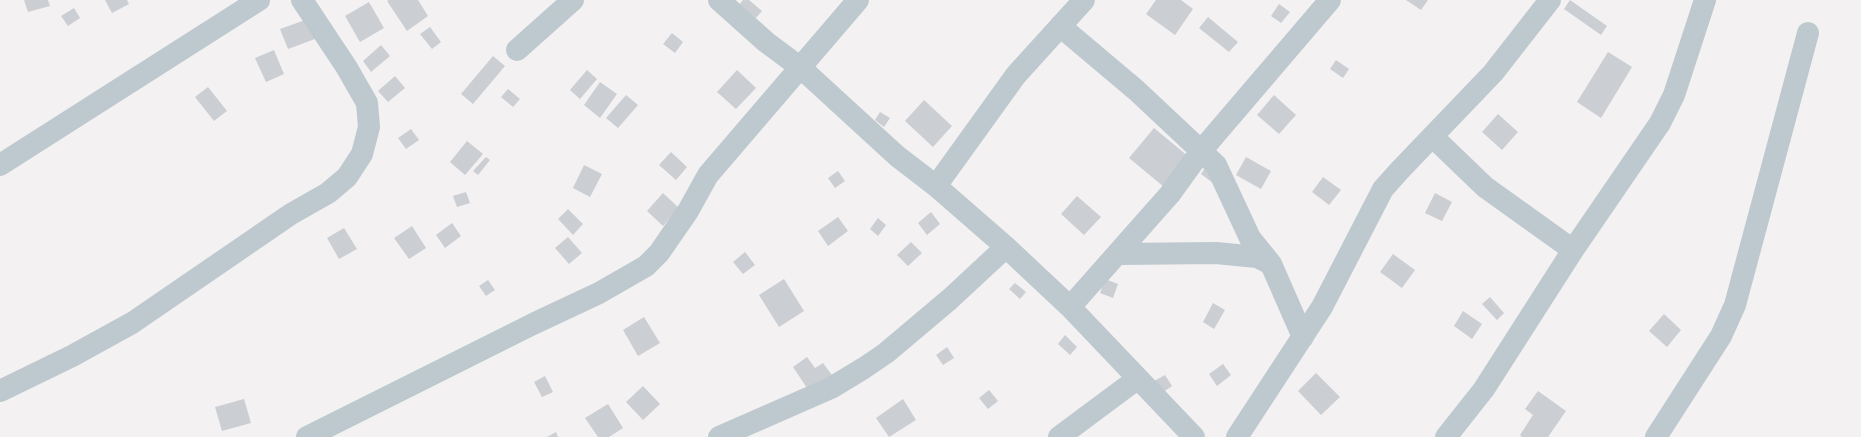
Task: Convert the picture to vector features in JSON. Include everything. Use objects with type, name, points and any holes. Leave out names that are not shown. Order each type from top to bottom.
[{"type":"street","points":[[0,165],[259,0]]},
{"type":"street","points":[[0,391],[72,356],[132,324],[291,214],[328,193],[347,177],[362,154],[369,127],[367,103],[347,68],[302,0]]},
{"type":"street","points":[[517,50],[573,0]]},
{"type":"street","points":[[719,0],[766,42],[801,68],[897,156],[936,186],[1006,247],[1070,307],[1137,379],[1194,437]]},
{"type":"street","points":[[307,437],[533,324],[599,293],[646,266],[659,253],[688,211],[708,175],[858,0]]},
{"type":"street","points":[[936,186],[1007,87],[1084,0]]},
{"type":"street","points":[[1070,307],[1170,194],[1201,151],[1330,0]]},
{"type":"street","points":[[1237,437],[1322,306],[1383,189],[1493,73],[1550,0]]},
{"type":"street","points":[[1446,437],[1484,389],[1574,250],[1660,123],[1674,95],[1705,0]]},
{"type":"street","points":[[1060,26],[1136,90],[1216,165],[1250,238],[1271,264],[1303,336]]},
{"type":"street","points":[[1656,437],[1721,336],[1735,305],[1808,33]]},
{"type":"street","points":[[1433,137],[1485,187],[1574,250]]},
{"type":"street","points":[[719,437],[831,388],[864,368],[886,353],[950,299],[1006,247]]},
{"type":"street","points":[[1118,254],[1216,254],[1257,257],[1271,264]]},
{"type":"street","points":[[1059,437],[1137,379]]},
{"type":"building","points":[[24,0],[48,0],[50,6],[28,12]]},
{"type":"building","points":[[105,0],[127,0],[129,4],[112,13]]},
{"type":"building","points":[[418,0],[428,16],[407,31],[387,1]]},
{"type":"building","points":[[743,0],[749,0],[762,11],[756,18],[739,5]]},
{"type":"building","points":[[1156,0],[1181,0],[1193,9],[1175,35],[1146,14]]},
{"type":"building","points":[[1406,0],[1428,0],[1421,10]]},
{"type":"building","points":[[1570,0],[1607,26],[1601,35],[1564,9]]},
{"type":"building","points":[[369,2],[384,28],[360,42],[345,16]]},
{"type":"building","points":[[1279,4],[1290,12],[1281,23],[1271,16]]},
{"type":"building","points":[[74,8],[80,18],[68,26],[61,16]]},
{"type":"building","points":[[1208,17],[1238,42],[1229,52],[1199,28]]},
{"type":"building","points":[[308,19],[315,39],[288,49],[280,29]]},
{"type":"building","points":[[430,27],[441,42],[432,49],[420,34]]},
{"type":"building","points":[[672,33],[683,42],[675,53],[663,44]]},
{"type":"building","points":[[381,45],[390,56],[371,72],[363,61]]},
{"type":"building","points":[[274,50],[284,74],[266,82],[255,58]]},
{"type":"building","points":[[1608,52],[1632,67],[1601,118],[1577,102]]},
{"type":"building","points":[[493,56],[505,66],[473,104],[461,94]]},
{"type":"building","points":[[1336,60],[1349,69],[1343,78],[1330,69]]},
{"type":"building","points":[[587,70],[597,79],[580,99],[570,90]]},
{"type":"building","points":[[737,70],[756,88],[736,109],[717,92]]},
{"type":"building","points":[[395,76],[405,88],[388,102],[378,91]]},
{"type":"building","points":[[600,82],[617,94],[600,118],[584,105]]},
{"type":"building","points":[[208,87],[227,111],[214,121],[195,97]]},
{"type":"building","points":[[508,89],[520,99],[513,107],[501,97]]},
{"type":"building","points":[[626,95],[638,105],[618,128],[606,118]]},
{"type":"building","points":[[1274,95],[1296,115],[1279,134],[1257,115]]},
{"type":"building","points":[[924,100],[952,126],[933,147],[905,121]]},
{"type":"building","points":[[880,112],[890,118],[884,127],[875,120]]},
{"type":"building","points":[[1498,114],[1518,132],[1502,150],[1482,132]]},
{"type":"building","points":[[1154,128],[1189,157],[1164,187],[1129,158]]},
{"type":"building","points":[[411,129],[419,140],[406,149],[398,138]]},
{"type":"building","points":[[467,141],[483,154],[465,175],[450,162]]},
{"type":"building","points":[[671,152],[687,167],[676,180],[659,165]]},
{"type":"building","points":[[486,157],[490,160],[478,175],[473,171]]},
{"type":"building","points":[[1246,157],[1271,171],[1261,189],[1236,175]]},
{"type":"building","points":[[584,165],[602,174],[590,197],[573,188]]},
{"type":"building","points":[[1207,165],[1213,183],[1201,174]]},
{"type":"building","points":[[838,171],[845,181],[835,188],[828,178]]},
{"type":"building","points":[[1323,177],[1341,190],[1329,205],[1312,192]]},
{"type":"building","points":[[466,192],[470,203],[457,207],[453,196]]},
{"type":"building","points":[[663,193],[679,208],[663,226],[647,211]]},
{"type":"building","points":[[1435,193],[1452,202],[1442,221],[1425,213]]},
{"type":"building","points":[[1077,196],[1101,217],[1084,235],[1061,214]]},
{"type":"building","points":[[568,209],[583,224],[573,235],[558,219]]},
{"type":"building","points":[[931,212],[940,224],[927,235],[918,223]]},
{"type":"building","points":[[838,217],[848,231],[828,246],[818,231]]},
{"type":"building","points":[[878,218],[886,225],[878,236],[870,229]]},
{"type":"building","points":[[452,223],[461,236],[445,248],[436,235]]},
{"type":"building","points":[[412,226],[426,248],[409,259],[394,238]]},
{"type":"building","points":[[344,228],[357,249],[339,259],[327,238]]},
{"type":"building","points":[[568,237],[582,253],[569,264],[555,248]]},
{"type":"building","points":[[911,242],[922,253],[908,266],[897,255]]},
{"type":"building","points":[[745,252],[755,265],[743,274],[733,262]]},
{"type":"building","points":[[1393,254],[1415,270],[1402,288],[1380,272]]},
{"type":"building","points":[[784,279],[804,311],[779,327],[759,295]]},
{"type":"building","points":[[1105,279],[1118,284],[1113,298],[1100,293]]},
{"type":"building","points":[[488,280],[495,290],[486,296],[479,286]]},
{"type":"building","points":[[1015,283],[1026,292],[1020,299],[1009,289]]},
{"type":"building","points":[[1490,297],[1504,313],[1497,320],[1482,304]]},
{"type":"building","points":[[1213,303],[1225,310],[1214,329],[1203,322]]},
{"type":"building","points":[[1463,311],[1482,324],[1472,339],[1454,326]]},
{"type":"building","points":[[1664,314],[1681,330],[1667,347],[1649,331]]},
{"type":"building","points":[[644,317],[660,343],[638,356],[623,330]]},
{"type":"building","points":[[1065,335],[1077,347],[1070,355],[1058,344]]},
{"type":"building","points":[[947,347],[954,358],[943,365],[936,355]]},
{"type":"building","points":[[807,357],[815,368],[823,363],[832,375],[809,391],[793,367]]},
{"type":"building","points":[[1223,364],[1231,375],[1217,386],[1209,374]]},
{"type":"building","points":[[1316,373],[1340,397],[1321,415],[1298,391]]},
{"type":"building","points":[[1165,375],[1172,386],[1162,393],[1154,381]]},
{"type":"building","points":[[545,376],[553,392],[542,397],[534,382]]},
{"type":"building","points":[[643,386],[660,404],[643,420],[626,402]]},
{"type":"building","points":[[989,390],[998,401],[988,409],[979,398]]},
{"type":"building","points":[[1538,391],[1566,411],[1548,437],[1522,437],[1520,435],[1533,415],[1525,409]]},
{"type":"building","points":[[244,399],[251,423],[222,431],[215,407]]},
{"type":"building","points":[[903,399],[916,420],[889,437],[876,418]]},
{"type":"building","points":[[608,404],[623,428],[609,437],[598,437],[585,418]]},
{"type":"building","points":[[556,432],[558,437],[547,437]]}]
